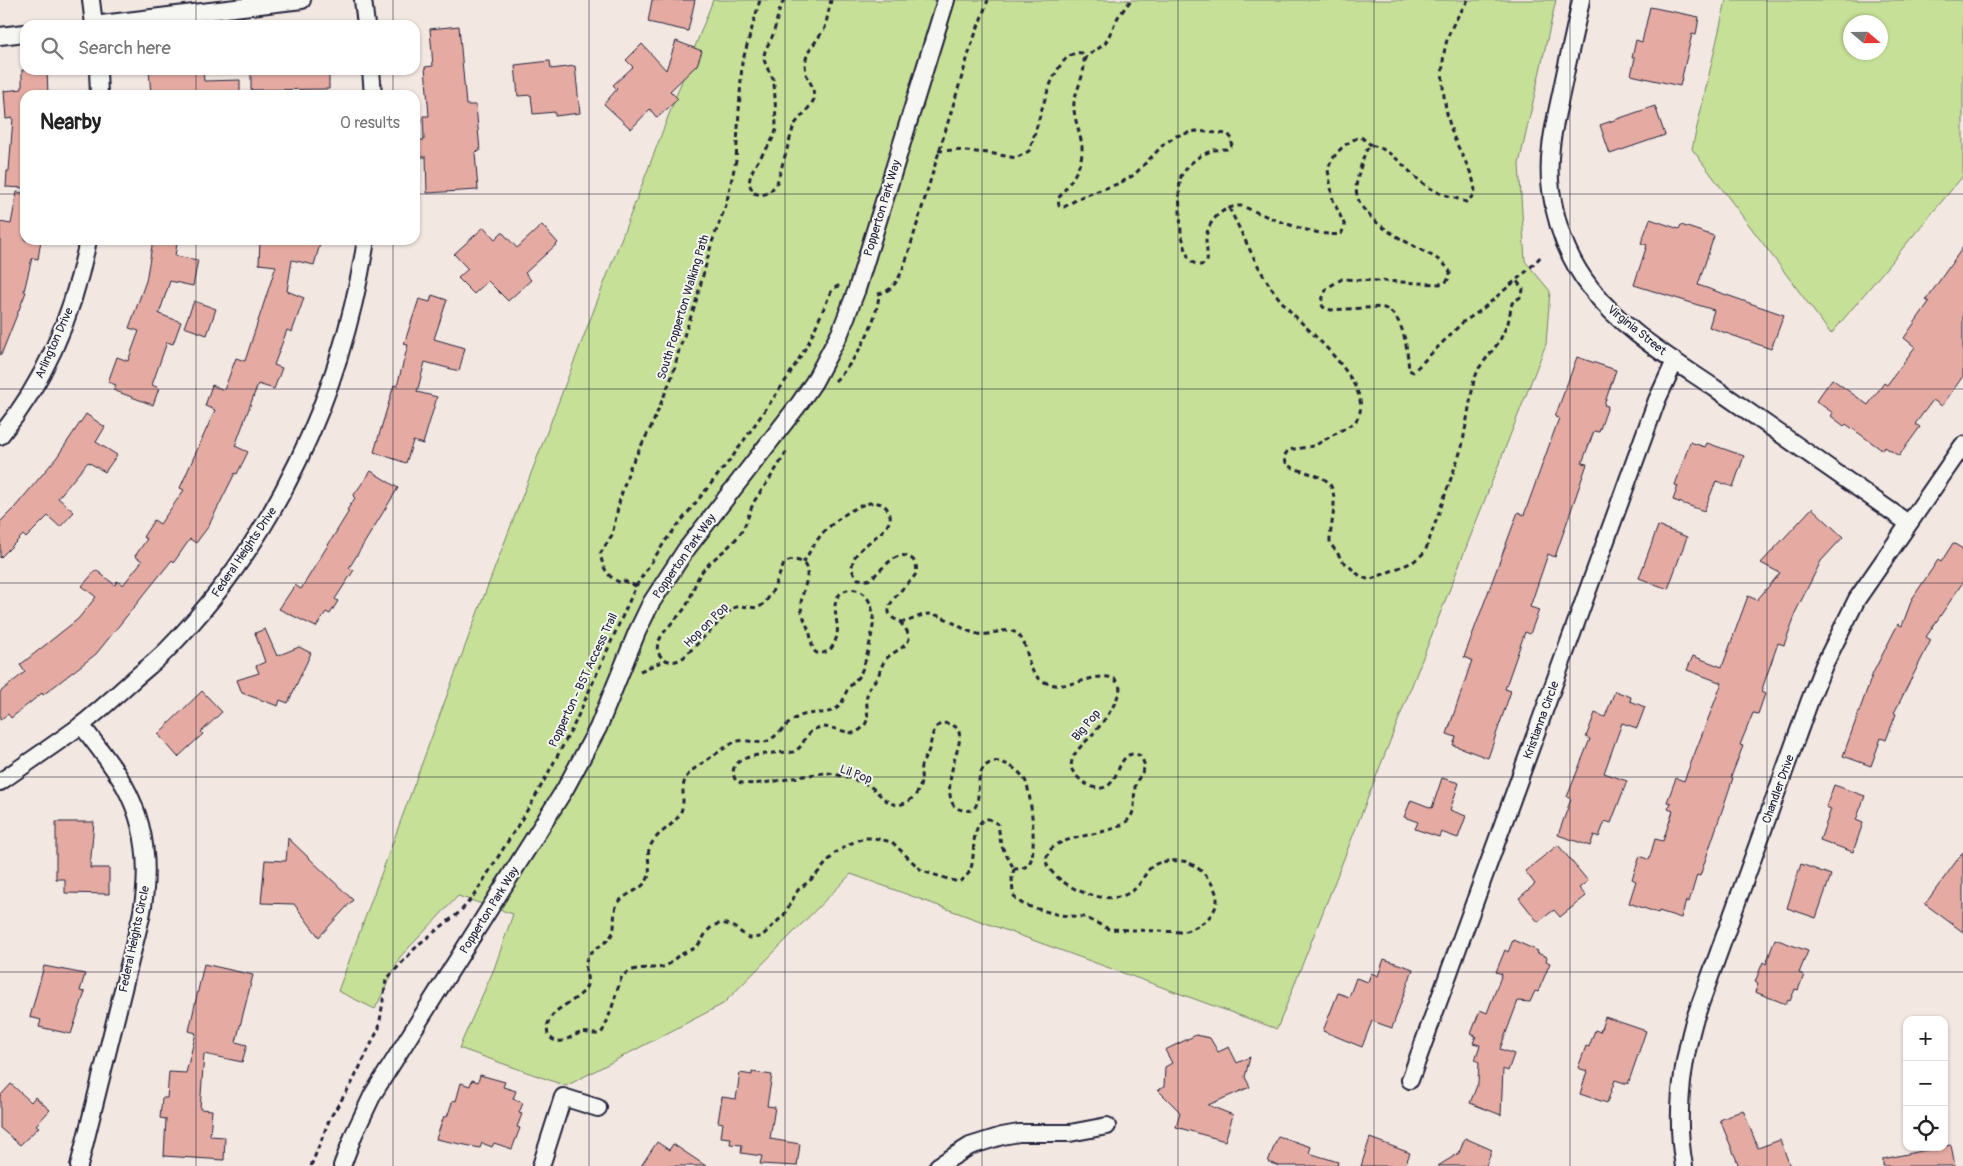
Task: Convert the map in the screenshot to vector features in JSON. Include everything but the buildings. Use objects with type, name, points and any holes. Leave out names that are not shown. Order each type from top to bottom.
[{"type":"street","points":[[91,0],[93,20]]},
{"type":"street","points":[[136,20],[302,0]]},
{"type":"street","points":[[363,0],[365,20]]},
{"type":"street","name":"Popperton Park Way","points":[[342,1166],[354,1134],[373,1094],[565,789],[598,728],[637,632],[651,603],[668,575],[799,404],[814,382],[840,333],[857,289],[946,0]]},
{"type":"street","name":"Virginia Street","points":[[1581,0],[1553,132],[1550,164],[1551,188],[1556,217],[1565,244],[1590,287],[1626,325],[1908,523]]},
{"type":"street","points":[[0,36],[20,34]]},
{"type":"street","points":[[98,75],[98,90]]},
{"type":"street","points":[[371,75],[373,90]]},
{"type":"street","name":"Arlington Drive","points":[[0,436],[33,390],[53,352],[69,313],[81,274],[87,245]]},
{"type":"street","name":"Federal Heights Drive","points":[[0,782],[81,725],[165,652],[218,592],[272,514],[302,455],[338,363],[362,266],[365,245]]},
{"type":"street","name":"Kristianna Circle","points":[[1410,1080],[1657,400],[1675,361]]},
{"type":"street","name":"Chandler Drive","points":[[1684,1166],[1679,1129],[1684,1056],[1694,1022],[1824,665],[1857,599],[1963,445]]},
{"type":"street","name":"Federal Heights Circle","points":[[79,1166],[141,917],[146,890],[147,864],[136,810],[124,785],[81,725]]},
{"type":"street","points":[[541,1166],[563,1097],[598,1108]]},
{"type":"street","points":[[938,1166],[970,1146],[1002,1136],[1019,1133],[1070,1133],[1107,1126]]},
{"type":"path","name":"South Popperton Walking Path","points":[[636,586],[610,578],[600,554],[612,535],[630,467],[652,425],[673,374],[679,350],[695,305],[712,242],[726,205],[736,160],[742,63],[760,0]]},
{"type":"path","points":[[784,0],[778,9],[773,34],[765,48],[764,54],[765,65],[774,81],[776,128],[773,137],[751,172],[749,184],[754,192],[761,196],[769,193],[777,183],[794,125],[814,99],[814,88],[806,74],[805,64],[807,54],[825,28],[831,0]]},
{"type":"path","points":[[830,386],[846,371],[855,356],[877,308],[877,293],[887,292],[894,286],[905,264],[938,151],[972,43],[988,0]]},
{"type":"path","points":[[938,151],[954,150],[989,153],[1016,158],[1029,151],[1046,95],[1057,71],[1069,56],[1075,52],[1091,53],[1097,51],[1104,44],[1118,17],[1132,0]]},
{"type":"path","points":[[1091,53],[1087,56],[1084,64],[1074,108],[1082,158],[1072,180],[1058,199],[1058,206],[1064,208],[1081,197],[1127,180],[1139,171],[1170,140],[1188,132],[1228,134],[1233,140],[1231,146],[1227,149],[1214,150],[1200,156],[1190,164],[1181,176],[1179,190],[1181,232],[1189,260],[1194,264],[1202,266],[1207,262],[1206,239],[1209,227],[1215,218],[1229,208],[1242,206],[1299,228],[1341,234],[1345,226],[1333,200],[1329,165],[1336,155],[1358,138],[1364,138],[1371,145],[1386,151],[1433,190],[1466,202],[1474,195],[1475,185],[1452,134],[1446,109],[1443,61],[1448,36],[1468,0]]},
{"type":"path","points":[[1082,53],[1084,64]]},
{"type":"path","points":[[1371,145],[1365,154],[1357,181],[1357,195],[1362,207],[1392,233],[1442,262],[1448,269],[1450,276],[1447,281],[1439,284],[1342,279],[1327,288],[1321,298],[1323,307],[1331,310],[1381,307],[1388,309],[1398,321],[1406,345],[1409,370],[1412,372],[1463,322],[1480,311],[1543,254]]},
{"type":"path","points":[[1229,208],[1271,287],[1288,310],[1345,369],[1357,391],[1360,410],[1358,419],[1354,424],[1314,446],[1288,450],[1284,457],[1287,464],[1292,467],[1327,481],[1334,495],[1330,543],[1343,561],[1360,576],[1369,580],[1413,562],[1425,552],[1462,447],[1474,380],[1479,368],[1499,342],[1508,323],[1512,303],[1522,296],[1523,289],[1516,280]]},
{"type":"path","name":"Popperton - BST Access Trail","points":[[311,1166],[330,1118],[352,1083],[379,1028],[386,980],[419,944],[460,912],[475,894],[533,802],[573,727],[636,586],[666,540],[733,456],[786,380],[808,344],[831,292],[838,285],[843,285]]},
{"type":"path","name":"Hop on Pop","points":[[789,448],[770,480],[755,500],[740,535],[702,572],[685,608],[659,639],[658,651],[667,660],[676,662],[690,653],[733,608],[740,606],[758,608],[761,606],[772,592],[784,564],[793,560],[803,563]]},
{"type":"path","points":[[900,622],[889,614],[890,605],[892,600],[916,574],[914,562],[907,556],[896,557],[872,578],[863,581],[852,570],[856,554],[867,542],[883,532],[890,522],[890,512],[883,504],[869,502],[841,517],[822,534],[803,563],[806,566],[807,576],[801,602],[801,610],[810,633],[811,647],[816,653],[821,654],[830,650],[837,638],[835,603],[839,596],[845,591],[852,590],[862,592],[868,597],[871,604],[873,624],[861,673],[850,686],[837,709],[832,712],[807,714],[798,717],[767,741],[735,742],[688,774],[682,785],[683,802],[678,817],[650,845],[648,857],[649,875],[647,880],[619,901],[615,907],[614,928],[611,937],[594,950],[586,961],[586,985],[579,996],[554,1013],[547,1026],[548,1035],[555,1042],[560,1042],[583,1032],[594,1035],[601,1033],[607,1026],[610,1010],[622,976],[626,972],[640,968],[661,968],[666,966],[698,945],[709,928],[727,924],[749,938],[761,937],[784,915],[798,890],[814,877],[835,853],[855,841],[874,838],[892,842],[922,871],[958,882],[963,880],[972,870],[972,853],[978,826],[984,819],[989,819],[998,824],[1001,845],[1014,869]]},
{"type":"path","name":"Big Pop","points":[[900,622],[933,614],[978,634],[1005,630],[1014,632],[1023,641],[1031,668],[1040,678],[1048,683],[1076,683],[1105,676],[1115,679],[1120,688],[1116,700],[1092,735],[1073,754],[1071,768],[1087,785],[1102,788],[1110,783],[1119,766],[1128,755],[1141,756],[1145,766],[1136,786],[1133,811],[1125,823],[1111,830],[1054,844],[1047,854],[1047,865],[1060,879],[1078,889],[1098,897],[1120,897],[1132,891],[1153,865],[1168,861],[1185,862],[1196,866],[1207,876],[1217,901],[1209,917],[1190,930],[1182,932],[1108,929],[1084,917],[1059,915],[1019,902],[1013,894],[1014,869]]},
{"type":"path","name":"Lil Pop","points":[[900,622],[907,631],[909,639],[904,647],[897,650],[884,662],[877,678],[869,689],[866,701],[868,717],[863,728],[854,733],[834,727],[816,728],[807,736],[799,749],[794,752],[742,758],[736,765],[733,777],[736,781],[745,784],[792,780],[817,774],[834,774],[866,784],[886,802],[899,805],[913,798],[918,791],[922,780],[922,765],[928,753],[934,730],[936,726],[942,723],[948,723],[955,726],[960,732],[951,771],[950,785],[951,800],[956,808],[968,812],[977,805],[979,799],[977,786],[981,769],[991,762],[998,762],[1009,766],[1022,775],[1026,782],[1029,793],[1034,850],[1030,863],[1025,867],[1014,869]]},
{"type":"path","name":"Hop on Pop","points":[[622,670],[636,672],[667,660]]},
{"type":"green space","points":[[713,0],[1556,0],[1519,164],[1525,261],[1550,291],[1546,344],[1277,1029],[851,874],[723,1004],[566,1086],[459,1048],[494,969],[513,914],[458,896],[400,957],[375,1009],[338,991],[477,614]]},
{"type":"green space","points":[[1726,0],[1963,0],[1963,176],[1831,334],[1692,149]]}]
